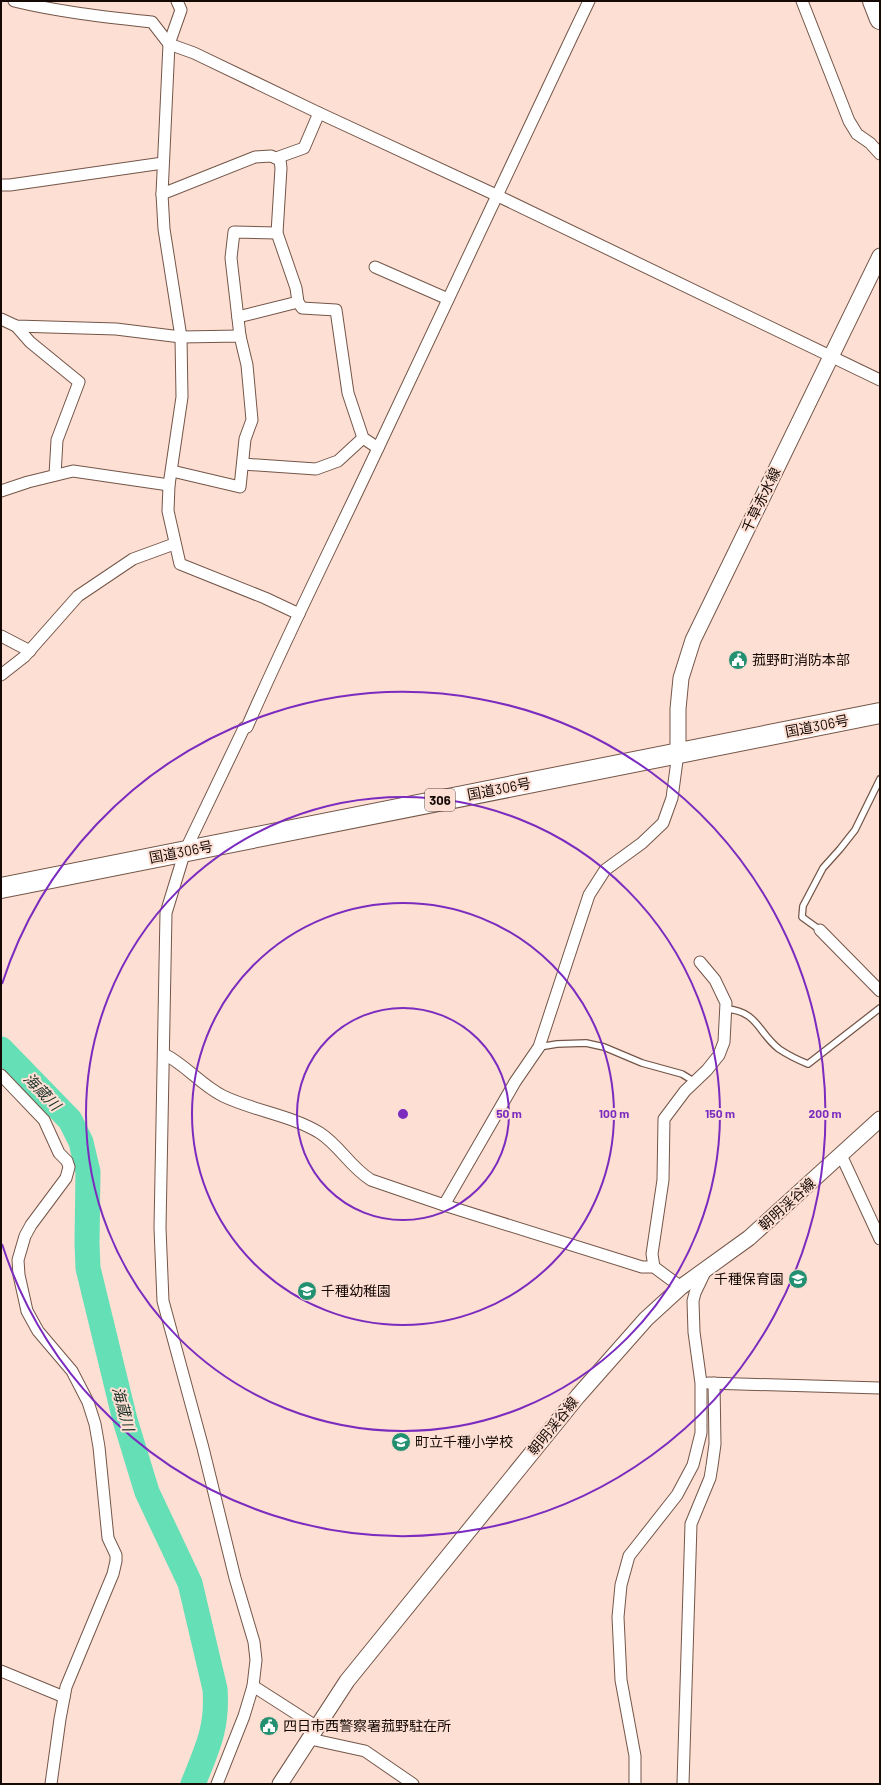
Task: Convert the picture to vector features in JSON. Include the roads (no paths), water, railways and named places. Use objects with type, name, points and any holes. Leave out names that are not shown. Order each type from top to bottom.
[{"type":"highway","points":[[873,1],[880,19]]},
{"type":"highway","name":"国道306号","points":[[1,888],[880,714]]},
{"type":"main road","name":"千草赤水線","points":[[678,753],[678,709],[681,678],[693,640],[880,256]]},
{"type":"main road","name":"朝明渓谷線","points":[[280,1784],[352,1675],[578,1396],[646,1318],[681,1287],[749,1238],[880,1119]]},
{"type":"street","points":[[14,1],[88,15],[152,22],[169,44],[194,53],[496,195],[880,380]]},
{"type":"street","points":[[177,1],[181,10],[169,44],[162,194],[164,228],[181,337],[182,398],[170,484],[168,511],[174,544],[180,564],[265,598],[299,614]]},
{"type":"street","points":[[217,1784],[244,1716],[252,1686],[256,1660],[254,1642],[235,1578],[190,1398],[163,1301],[160,1228],[166,913],[185,851],[244,728],[246,727],[496,195],[589,1]]},
{"type":"street","points":[[802,1],[849,121],[857,134],[870,143],[880,154]]},
{"type":"street","points":[[276,158],[304,148],[319,113]]},
{"type":"street","points":[[162,194],[255,157],[271,156],[280,160],[281,168],[277,232],[296,288],[298,302],[302,308],[336,310],[348,393],[363,438],[378,448]]},
{"type":"street","points":[[1,185],[10,185],[163,163]]},
{"type":"street","points":[[172,471],[240,487],[244,439],[252,420],[247,365],[240,336],[231,258],[234,232],[277,232]]},
{"type":"street","points":[[375,267],[448,299]]},
{"type":"street","points":[[238,317],[298,302]]},
{"type":"street","points":[[1,320],[16,326],[116,329],[181,337],[240,336]]},
{"type":"street","points":[[16,326],[30,342],[79,382],[57,440],[55,475]]},
{"type":"street","points":[[242,464],[316,469],[338,461],[363,438]]},
{"type":"street","points":[[1,491],[73,471],[170,484]]},
{"type":"street","points":[[1,675],[30,650],[78,596],[133,559],[174,544]]},
{"type":"street","points":[[1,636],[30,650]]},
{"type":"street","points":[[444,1205],[515,1082],[539,1047],[589,895],[605,870],[642,843],[662,822],[672,798],[678,753]]},
{"type":"street","points":[[820,930],[880,991]]},
{"type":"street","points":[[654,1268],[652,1254],[663,1180],[664,1119],[707,1070],[719,1054],[724,1042],[726,1003],[714,980],[700,962]]},
{"type":"street","points":[[164,1054],[173,1058],[199,1080],[223,1096],[295,1121],[321,1134],[331,1142],[350,1164],[371,1180],[444,1205],[642,1267],[654,1268],[681,1287]]},
{"type":"street","points":[[1,1075],[44,1120],[59,1153],[67,1161],[69,1167],[66,1178],[35,1219],[25,1236],[18,1260],[19,1275],[26,1311],[38,1331],[72,1371],[88,1402],[95,1424],[99,1447],[108,1538],[116,1555],[113,1574],[66,1687],[51,1784]]},
{"type":"street","points":[[841,1155],[880,1239]]},
{"type":"street","points":[[635,1784],[635,1756],[621,1680],[618,1605],[621,1585],[630,1556],[677,1495],[693,1465],[701,1433],[701,1382],[694,1332],[694,1301],[695,1293],[706,1270]]},
{"type":"street","points":[[701,1382],[880,1388]]},
{"type":"street","points":[[683,1784],[691,1524],[712,1472],[715,1444],[714,1383]]},
{"type":"street","points":[[1,1671],[64,1697]]},
{"type":"street","points":[[252,1686],[314,1733],[365,1751],[413,1784]]},
{"type":"lane","points":[[820,930],[802,917],[804,906],[823,868],[855,830],[880,779]]},
{"type":"lane","points":[[726,1009],[736,1010],[747,1014],[756,1021],[780,1050],[808,1064],[880,1008]]},
{"type":"lane","points":[[539,1047],[557,1044],[586,1043],[604,1047],[642,1063],[682,1074],[695,1082]]},
{"type":"waterway","name":"海蔵川","points":[[1,1049],[70,1120],[81,1142],[88,1172],[88,1268],[125,1420],[147,1492],[190,1583],[215,1689],[215,1715],[213,1727],[207,1749],[193,1784]]},
{"type":"place","name":"菰野町消防本部","points":[[738,660]]},
{"type":"place","name":"千種保育園","points":[[798,1279]]},
{"type":"place","name":"千種幼稚園","points":[[307,1291]]},
{"type":"place","name":"町立千種小学校","points":[[401,1442]]},
{"type":"place","name":"四日市西警察署菰野駐在所","points":[[269,1726]]}]
